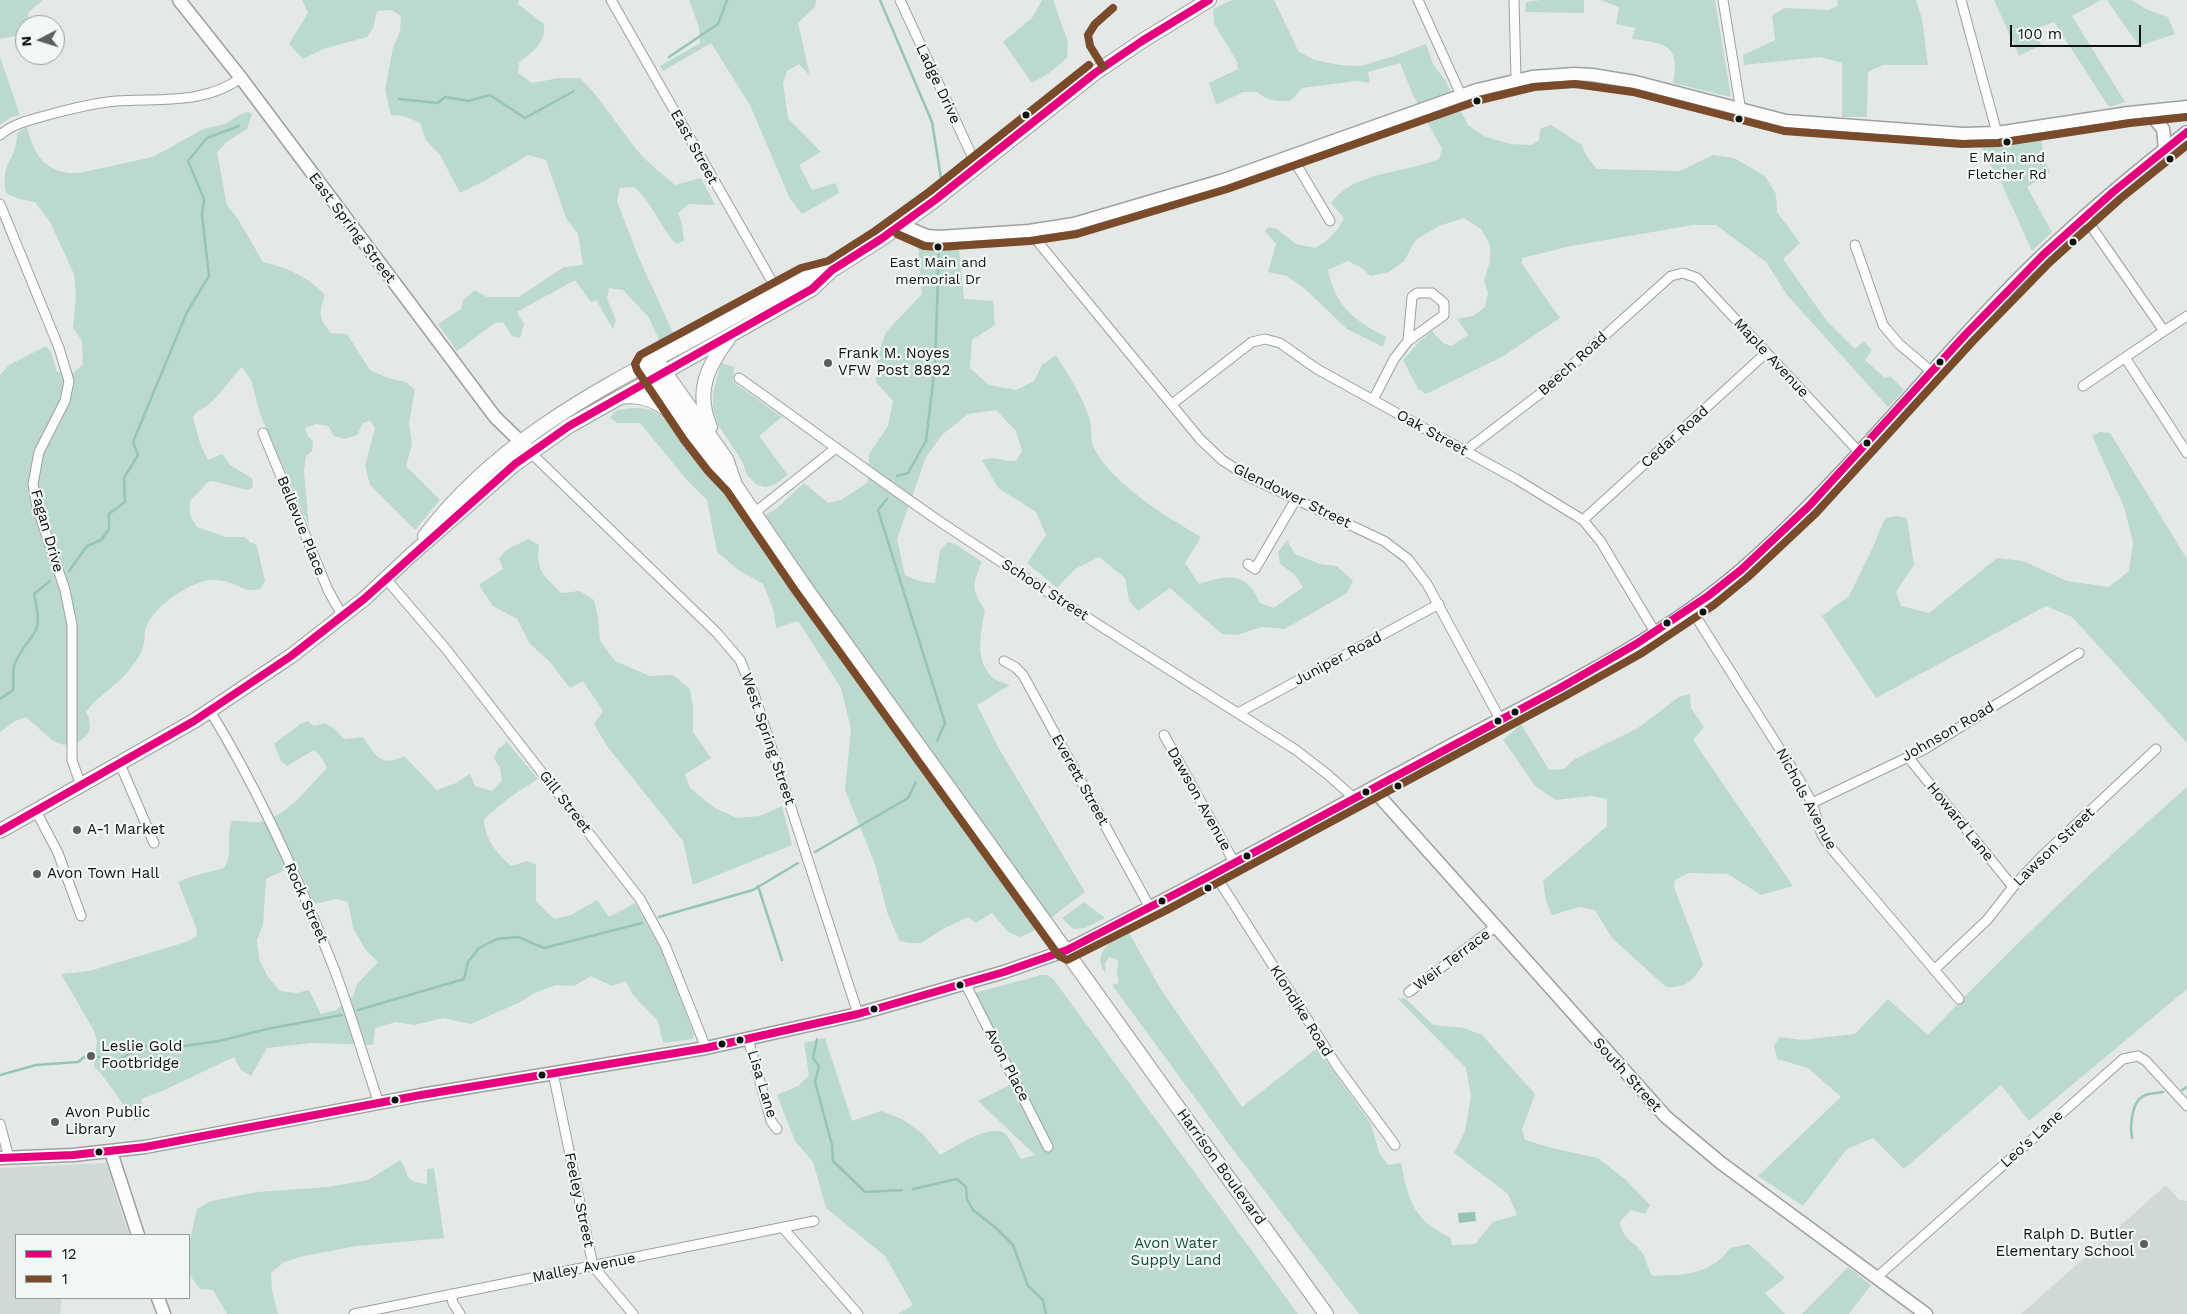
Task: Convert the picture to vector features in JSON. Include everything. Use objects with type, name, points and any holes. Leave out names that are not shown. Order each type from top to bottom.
[{"type":"main road","name":"East Spring Street","points":[[179,0],[241,78],[495,417],[530,452]]},
{"type":"main road","points":[[0,831],[210,711],[266,673],[343,617],[410,555],[530,452],[615,398],[812,289],[832,270],[901,225],[1095,74],[1142,41],[1209,0]]},
{"type":"main road","points":[[901,225],[927,236],[1028,231],[1074,224],[1224,180],[1461,96],[1516,79],[1554,74],[1606,77],[1635,82],[1741,111],[1804,124],[1934,133],[1998,134],[2148,111],[2187,107]]},
{"type":"main road","points":[[2148,111],[2163,129],[2165,149]]},
{"type":"main road","points":[[5,1158],[111,1152],[553,1073],[706,1048],[858,1014],[1004,972],[1067,950],[1500,719],[1655,632],[1691,609],[1742,569],[1834,481],[2007,290],[2084,216],[2187,132]]},
{"type":"main road","points":[[410,555],[451,503],[520,442],[566,409],[650,361],[806,277],[832,270]]},
{"type":"main road","points":[[731,335],[709,366],[703,397],[707,421],[726,459],[736,485]]},
{"type":"main road","points":[[650,361],[692,434]]},
{"type":"main road","points":[[658,375],[726,459]]},
{"type":"main road","points":[[615,398],[635,396],[650,399],[670,411],[692,434],[716,465],[736,485]]},
{"type":"main road","name":"Harrison Boulevard","points":[[736,485],[808,591],[1326,1314]]},
{"type":"main road","name":"South Street","points":[[1372,788],[1666,1117],[1720,1163],[1926,1314]]},
{"type":"main road","points":[[111,1152],[138,1234]]},
{"type":"main road","points":[[158,1299],[164,1314]]},
{"type":"street","name":"East Street","points":[[611,0],[778,292]]},
{"type":"street","name":"Ladge Drive","points":[[900,0],[977,167]]},
{"type":"street","points":[[1418,0],[1461,96]]},
{"type":"street","points":[[1514,0],[1516,79]]},
{"type":"street","points":[[1723,0],[1741,111]]},
{"type":"street","points":[[1961,0],[1998,134]]},
{"type":"street","points":[[0,136],[22,122],[61,111],[114,102],[196,97],[226,88],[241,78]]},
{"type":"street","points":[[1292,157],[1330,220]]},
{"type":"street","name":"Fagan Drive","points":[[0,204],[59,348],[69,381],[65,401],[39,452],[33,484],[37,507],[65,590],[72,625],[72,760],[81,786]]},
{"type":"street","points":[[2084,216],[2164,331]]},
{"type":"street","name":"Glendower Street","points":[[1028,231],[1200,440],[1222,460],[1247,476],[1384,541],[1397,550],[1418,570],[1439,604],[1500,719]]},
{"type":"street","points":[[1855,245],[1883,325],[1895,339],[1932,372]]},
{"type":"street","name":"Maple Avenue","points":[[1677,274],[1689,274],[1697,278],[1860,453]]},
{"type":"street","name":"Beech Road","points":[[1465,452],[1542,393],[1667,280],[1677,274]]},
{"type":"street","points":[[1373,400],[1394,359],[1408,341],[1444,315],[1444,303],[1432,293],[1417,293],[1412,297],[1408,341]]},
{"type":"street","points":[[2083,386],[2126,359],[2187,316]]},
{"type":"street","name":"Oak Street","points":[[1172,404],[1243,347],[1252,342],[1265,339],[1280,343],[1317,369],[1516,479],[1583,520],[1601,542],[1655,632]]},
{"type":"street","name":"Cedar Road","points":[[1583,520],[1766,353]]},
{"type":"street","points":[[2126,359],[2187,453]]},
{"type":"street","name":"School Street","points":[[739,378],[875,476],[1044,590],[1310,760],[1354,798]]},
{"type":"street","name":"Bellevue Place","points":[[263,433],[328,590],[343,617]]},
{"type":"street","points":[[754,513],[836,448]]},
{"type":"street","name":"West Spring Street","points":[[530,452],[717,633],[743,665],[858,1014]]},
{"type":"street","points":[[1248,564],[1256,569],[1296,500]]},
{"type":"street","name":"Gill Street","points":[[386,579],[451,655],[640,899],[665,945],[706,1048]]},
{"type":"street","name":"Juniper Road","points":[[1238,713],[1439,604]]},
{"type":"street","name":"Nichols Avenue","points":[[1691,609],[1812,803],[1820,829],[1831,848],[1959,999]]},
{"type":"street","name":"Johnson Road","points":[[1812,803],[1867,774],[1908,757],[2079,653]]},
{"type":"street","name":"Everett Street","points":[[1004,662],[1015,666],[1023,675],[1149,906]]},
{"type":"street","name":"Rock Street","points":[[210,711],[233,750],[304,897],[335,972],[379,1104]]},
{"type":"street","name":"Dawson Avenue","points":[[1164,735],[1234,862]]},
{"type":"street","name":"Lawson Street","points":[[1934,970],[1988,920],[2012,886],[2041,857],[2156,749]]},
{"type":"street","name":"Howard Lane","points":[[1908,757],[2012,886]]},
{"type":"street","points":[[120,764],[154,842]]},
{"type":"street","points":[[36,811],[58,853],[81,916]]},
{"type":"street","name":"Klondike Road","points":[[1214,873],[1336,1066],[1395,1145]]},
{"type":"street","name":"Weir Terrace","points":[[1408,992],[1495,927]]},
{"type":"street","name":"Avon Place","points":[[965,983],[1048,1147]]},
{"type":"street","name":"Lisa Lane","points":[[748,1039],[771,1121],[777,1129]]},
{"type":"street","name":"Leo's Lane","points":[[1877,1277],[2123,1058],[2138,1056],[2146,1060],[2187,1106]]},
{"type":"street","name":"Feeley Street","points":[[553,1073],[593,1266],[633,1314]]},
{"type":"street","points":[[0,1124],[5,1158]]},
{"type":"street","name":"Malley Avenue","points":[[354,1314],[814,1221]]},
{"type":"street","points":[[783,1228],[858,1314]]},
{"type":"street","points":[[451,1294],[453,1303],[460,1314]]},
{"type":"shaded area","points":[[106,1163],[129,1234],[15,1234],[15,1299],[62,1299],[60,1314],[0,1314],[0,1168]]},
{"type":"shaded area","name":"Ralph D. Butler Elementary School","points":[[2166,1185],[2179,1200],[2187,1201],[2187,1314],[2021,1314]]},
{"type":"shaded area","points":[[1475,1212],[1476,1221],[1459,1223],[1458,1213]]},
{"type":"green space","points":[[0,0],[43,0],[28,13],[28,15],[15,15],[15,36],[0,39]]},
{"type":"green space","points":[[302,0],[519,0],[518,4],[544,24],[544,31],[538,46],[519,63],[518,73],[532,83],[559,78],[580,78],[608,110],[637,151],[647,161],[675,185],[701,178],[715,205],[689,204],[678,213],[682,224],[684,241],[676,244],[641,193],[634,187],[620,188],[617,201],[638,256],[675,337],[660,342],[649,318],[623,290],[609,288],[607,299],[616,320],[613,329],[596,300],[591,302],[575,280],[517,312],[524,324],[520,338],[512,336],[503,322],[495,323],[457,351],[438,324],[461,309],[463,300],[475,290],[487,297],[519,297],[564,267],[583,265],[578,234],[566,218],[546,160],[528,155],[460,193],[440,155],[426,140],[420,123],[404,116],[391,115],[385,90],[393,47],[400,32],[401,16],[392,10],[377,11],[373,28],[367,37],[323,49],[303,59],[289,44],[308,13]]},
{"type":"green space","points":[[689,0],[816,0],[815,7],[798,23],[810,76],[799,64],[787,71],[783,83],[788,118],[821,152],[799,165],[812,190],[836,183],[839,193],[802,214],[790,199],[750,105],[711,43],[663,71],[660,66],[700,43],[699,27]]},
{"type":"green space","points":[[1042,0],[1053,0],[1068,42],[1067,58],[1048,74],[1032,83],[1003,42],[1032,18]]},
{"type":"green space","points":[[1232,0],[1274,0],[1299,52],[1315,60],[1340,65],[1361,66],[1426,44],[1433,64],[1445,80],[1468,125],[1484,136],[1510,144],[1532,145],[1539,140],[1540,129],[1551,125],[1581,144],[1588,158],[1597,169],[1680,171],[1713,155],[1734,158],[1765,176],[1776,194],[1777,212],[1800,243],[1783,259],[1826,320],[1855,349],[1864,341],[1872,350],[1865,360],[1885,378],[1890,376],[1904,390],[1888,407],[1787,295],[1766,262],[1716,225],[1693,225],[1571,246],[1522,258],[1522,264],[1560,318],[1502,357],[1426,394],[1418,389],[1403,360],[1432,331],[1443,343],[1451,346],[1468,335],[1457,319],[1473,316],[1485,307],[1488,293],[1484,281],[1490,261],[1490,245],[1481,229],[1464,218],[1439,226],[1416,240],[1404,261],[1389,272],[1370,276],[1362,268],[1348,261],[1328,270],[1331,283],[1341,303],[1365,325],[1386,337],[1383,347],[1347,329],[1306,290],[1287,276],[1268,272],[1276,244],[1265,231],[1268,227],[1277,229],[1296,244],[1315,248],[1332,235],[1344,218],[1331,203],[1341,192],[1381,174],[1426,164],[1439,159],[1442,149],[1413,95],[1400,63],[1368,72],[1370,83],[1356,81],[1302,88],[1290,101],[1268,99],[1257,92],[1243,92],[1216,105],[1209,83],[1238,69],[1237,62],[1214,23],[1213,9]]},
{"type":"green space","points":[[1584,0],[1584,13],[1525,12],[1526,2]]},
{"type":"green space","points":[[1600,0],[1715,0],[1731,97],[1673,83],[1675,61],[1668,48],[1653,42],[1632,39],[1635,28],[1616,24],[1619,7]]},
{"type":"green space","points":[[1837,0],[1916,0],[1922,19],[1928,65],[1883,65],[1868,72],[1867,117],[1842,117],[1842,63],[1820,57],[1744,65],[1743,55],[1775,40],[1772,15],[1785,8],[1828,10],[1838,6]]},
{"type":"green space","points":[[1994,0],[2101,0],[2072,16],[2125,102],[2109,107],[2054,22],[2035,29],[2041,45],[2019,56]]},
{"type":"green space","points":[[2107,0],[2131,0],[2148,10],[2168,17],[2175,34],[2139,46]]},
{"type":"green space","points":[[0,57],[20,115],[10,118],[0,125]]},
{"type":"green space","points":[[248,112],[252,114],[247,129],[228,141],[217,152],[227,205],[238,219],[263,262],[297,274],[325,295],[321,315],[331,333],[347,334],[370,370],[388,378],[406,382],[415,390],[409,423],[412,445],[406,466],[440,500],[415,530],[370,485],[365,466],[375,428],[370,420],[363,423],[357,435],[345,439],[334,436],[328,426],[316,424],[305,428],[308,436],[313,441],[312,451],[306,456],[304,471],[309,526],[260,414],[251,380],[242,367],[216,398],[198,410],[193,417],[200,443],[208,460],[222,454],[230,465],[252,478],[253,487],[247,490],[213,481],[208,482],[190,501],[190,515],[197,527],[226,537],[245,537],[251,543],[254,543],[257,547],[265,581],[260,589],[248,590],[226,582],[210,580],[187,588],[169,600],[148,622],[143,648],[135,663],[86,712],[89,718],[90,729],[87,735],[80,741],[64,745],[53,741],[26,717],[15,721],[0,732],[0,375],[9,365],[46,346],[51,352],[57,372],[73,373],[83,364],[82,341],[73,328],[76,295],[74,274],[50,222],[35,202],[19,199],[6,193],[5,173],[14,150],[17,133],[27,127],[38,155],[50,167],[58,171],[79,173],[153,157],[203,129],[225,124],[239,115]]},
{"type":"green space","points":[[2041,136],[2044,159],[2050,172],[2027,187],[2052,232],[2032,251],[2000,180],[1987,160],[1982,146]]},
{"type":"green space","points":[[918,246],[959,249],[964,299],[993,301],[995,325],[972,340],[970,368],[989,385],[1016,390],[1034,381],[1042,365],[1056,355],[1084,404],[1090,420],[1093,447],[1104,464],[1143,500],[1201,537],[1185,563],[1199,584],[1219,579],[1235,578],[1249,585],[1260,603],[1274,608],[1303,587],[1294,574],[1280,564],[1278,552],[1287,540],[1295,554],[1320,564],[1337,566],[1353,581],[1347,593],[1285,629],[1262,627],[1237,635],[1222,634],[1170,588],[1138,611],[1129,601],[1125,578],[1099,557],[1075,569],[1057,588],[1027,563],[1046,535],[1036,512],[998,488],[982,460],[996,458],[1016,461],[1022,451],[1016,431],[996,410],[968,414],[942,435],[926,457],[897,539],[905,575],[919,581],[935,583],[940,550],[948,542],[955,544],[982,562],[974,587],[977,597],[985,610],[980,645],[981,654],[986,670],[992,677],[1010,685],[977,705],[998,747],[1085,892],[1032,932],[1020,937],[1008,932],[992,913],[976,923],[968,917],[943,929],[921,943],[908,943],[899,940],[887,912],[875,864],[845,790],[851,729],[841,688],[798,621],[776,628],[773,609],[763,584],[737,569],[717,552],[707,500],[686,479],[640,423],[618,423],[610,418],[615,411],[644,408],[664,418],[704,462],[749,523],[776,509],[804,483],[828,503],[841,500],[868,482],[869,454],[888,426],[893,401],[876,382],[877,359],[886,332],[922,294]]},
{"type":"green space","points":[[721,363],[734,367],[733,381],[736,384],[782,417],[759,436],[788,475],[774,485],[765,487],[757,485],[747,475],[742,461],[718,425],[713,409],[713,392]]},
{"type":"green space","points":[[2100,432],[2110,433],[2187,559],[2187,743],[2072,617],[2046,606],[1876,698],[1822,616],[1849,596],[1885,518],[1897,516],[1907,518],[1914,565],[1896,592],[1901,606],[1929,613],[1997,558],[2023,561],[2067,581],[2109,587],[2129,571],[2133,542],[2124,507],[2092,436]]},
{"type":"green space","points":[[528,539],[539,545],[538,554],[542,572],[561,593],[580,591],[594,600],[600,641],[615,661],[650,676],[673,675],[690,689],[693,708],[693,732],[711,758],[685,774],[690,788],[715,808],[737,818],[760,816],[782,806],[792,845],[693,885],[683,841],[607,746],[594,724],[603,711],[583,681],[570,688],[549,661],[530,644],[517,619],[493,606],[479,585],[503,569],[499,558],[508,549]]},
{"type":"green space","points":[[1690,694],[1691,708],[1704,727],[1693,740],[1793,886],[1761,895],[1728,874],[1689,873],[1675,880],[1674,887],[1703,964],[1689,982],[1684,985],[1666,987],[1612,938],[1595,910],[1579,907],[1552,915],[1546,901],[1543,881],[1607,826],[1607,799],[1591,796],[1556,800],[1536,787],[1503,740],[1521,724],[1549,770],[1564,769],[1573,760],[1638,728],[1679,697]]},
{"type":"green space","points":[[308,721],[314,726],[325,723],[335,729],[344,739],[363,737],[375,754],[384,760],[390,761],[404,756],[437,790],[456,783],[470,774],[475,786],[492,791],[502,781],[500,768],[494,758],[498,749],[507,742],[538,779],[510,797],[484,819],[492,845],[511,866],[528,861],[536,865],[536,901],[554,919],[571,915],[597,900],[609,917],[635,903],[662,951],[694,1034],[693,1039],[663,1043],[658,1021],[633,995],[626,981],[612,986],[591,976],[574,986],[556,985],[534,993],[520,1002],[471,1024],[443,1018],[414,1025],[396,1022],[375,1028],[373,1045],[311,1043],[267,1048],[251,1076],[241,1070],[234,1057],[141,1099],[146,1118],[135,1121],[100,1072],[94,1067],[97,1040],[93,1029],[61,974],[89,971],[183,943],[196,937],[197,930],[178,882],[224,868],[228,857],[229,833],[232,821],[260,822],[280,814],[297,800],[327,768],[322,758],[314,750],[287,766],[281,761],[274,744],[300,724]],"holes":[[[297,864],[314,904],[336,899],[348,902],[353,928],[365,949],[378,962],[357,984],[353,996],[336,1010],[321,1014],[309,990],[296,993],[280,991],[268,977],[259,959],[257,940],[263,925],[266,879]]]},
{"type":"green space","points":[[2187,787],[2187,989],[2029,1121],[2001,1085],[1904,1169],[1873,1138],[1847,1149],[1803,1206],[1758,1176],[1841,1097],[1808,1068],[1777,1059],[1774,1045],[1780,1037],[1802,1040],[1855,1034],[1888,999],[1928,1035],[2054,908]]},
{"type":"green space","points":[[1084,902],[1105,918],[1085,928],[1073,929],[1062,918]]},
{"type":"green space","points":[[1128,931],[1160,988],[1242,1107],[1317,1048],[1371,1124],[1379,1152],[1388,1165],[1401,1163],[1410,1198],[1415,1208],[1428,1224],[1450,1237],[1452,1245],[1475,1244],[1493,1222],[1517,1215],[1508,1194],[1454,1153],[1465,1131],[1471,1096],[1466,1068],[1398,999],[1405,998],[1433,1025],[1464,1028],[1482,1035],[1535,1094],[1522,1130],[1525,1140],[1598,1158],[1626,1180],[1650,1205],[1645,1214],[1631,1210],[1620,1222],[1625,1235],[1643,1254],[1653,1276],[1696,1272],[1714,1264],[1730,1248],[1749,1244],[1785,1278],[1765,1293],[1785,1314],[1359,1314],[1231,1147],[1112,985],[1119,983],[1117,973],[1118,960],[1109,957],[1105,963],[1106,972],[1103,970],[1101,956],[1106,946]]},
{"type":"green space","name":"Avon Water Supply Land","points":[[1041,975],[1048,975],[1054,980],[1298,1314],[898,1314],[913,1305],[885,1256],[826,1208],[813,1162],[795,1141],[777,1095],[798,1086],[809,1075],[804,1043],[825,1038],[852,1121],[881,1111],[902,1119],[922,1133],[940,1155],[962,1142],[981,1134],[998,1131],[1007,1136],[1021,1159],[1035,1155],[978,1101],[1011,1084],[967,995]]},
{"type":"green space","points":[[400,1160],[410,1179],[427,1184],[427,1169],[434,1168],[444,1238],[357,1246],[304,1256],[284,1262],[271,1273],[272,1290],[278,1314],[227,1314],[213,1290],[200,1289],[190,1275],[190,1240],[197,1209],[211,1201],[257,1192],[328,1187],[368,1180]]},
{"type":"green space","points":[[1848,1267],[1871,1285],[1849,1314],[1802,1314]]},
{"type":"waterway","points":[[669,57],[718,24],[727,0]]},
{"type":"waterway","points":[[880,0],[932,122],[941,178]]},
{"type":"waterway","points":[[399,99],[438,103],[445,97],[468,101],[490,95],[525,118],[574,91]]},
{"type":"waterway","points":[[69,571],[87,546],[101,540],[109,529],[109,514],[125,502],[124,478],[138,455],[133,442],[187,312],[209,276],[202,215],[204,199],[188,161],[207,138],[239,126]]},
{"type":"waterway","points":[[897,476],[908,473],[926,441],[935,365],[939,250]]},
{"type":"waterway","points":[[887,499],[878,510],[945,723],[937,741]]},
{"type":"waterway","points":[[0,699],[13,690],[15,663],[37,627],[38,619],[34,594],[50,581]]},
{"type":"waterway","points":[[815,852],[908,798],[916,782]]},
{"type":"waterway","points":[[659,917],[753,890],[798,863]]},
{"type":"waterway","points":[[758,886],[782,960]]},
{"type":"waterway","points":[[358,1010],[464,979],[468,962],[479,948],[497,939],[518,937],[544,948],[642,923]]},
{"type":"waterway","points":[[0,1075],[36,1065],[78,1062],[84,1057],[95,1056],[116,1061],[144,1046],[170,1048],[219,1041],[267,1029],[342,1015]]},
{"type":"waterway","points":[[817,1039],[813,1058],[819,1066],[815,1082],[832,1145],[833,1161],[865,1192],[902,1190]]},
{"type":"waterway","points":[[2182,1090],[2187,1087]]},
{"type":"waterway","points":[[2132,1138],[2132,1116],[2139,1099],[2145,1095],[2163,1092]]},
{"type":"waterway","points":[[913,1189],[957,1179],[966,1187],[967,1199],[973,1210],[996,1228],[1013,1245],[1028,1286],[1043,1300],[1046,1314]]},
{"type":"transit line","name":"12","points":[[0,831],[194,721],[291,656],[364,599],[515,464],[569,426],[812,289],[832,270],[881,239],[935,200],[1095,73],[1142,41],[1209,0]]},
{"type":"transit line","name":"1","points":[[1103,67],[1090,46],[1088,35],[1095,24],[1113,8]]},
{"type":"transit line","name":"1","points":[[1089,65],[929,192],[875,231],[828,261],[801,268],[640,355],[635,364],[637,370],[684,440],[708,471],[727,491],[794,589],[1059,956],[1067,960],[1167,910],[1565,696],[1642,653],[1714,605],[1748,577],[1816,513],[1973,341],[2050,262],[2120,199],[2187,145]]},
{"type":"transit line","name":"1","points":[[897,234],[924,246],[939,247],[1030,241],[1077,234],[1227,189],[1480,100],[1534,87],[1575,84],[1633,92],[1784,131],[1962,144],[1998,143],[2130,123],[2187,117]]},
{"type":"transit line","name":"12","points":[[0,1158],[73,1155],[145,1147],[421,1095],[706,1048],[858,1014],[1004,972],[1067,950],[1210,876],[1560,688],[1636,644],[1708,596],[1741,570],[1809,506],[1966,334],[2043,255],[2113,192],[2187,132]]},
{"type":"place","name":"E Main and Fletcher Rd","points":[[2007,142]]},
{"type":"place","name":"East Main and memorial Dr","points":[[938,247]]},
{"type":"place","name":"Frank M. Noyes VFW Post 8892","points":[[828,363]]},
{"type":"place","name":"A-1 Market","points":[[77,830]]},
{"type":"place","name":"Avon Town Hall","points":[[37,874]]},
{"type":"place","name":"Leslie Gold Footbridge","points":[[91,1056]]},
{"type":"place","name":"Avon Public Library","points":[[55,1122]]},
{"type":"place","name":"Ralph D. Butler Elementary School","points":[[2144,1244]]}]
